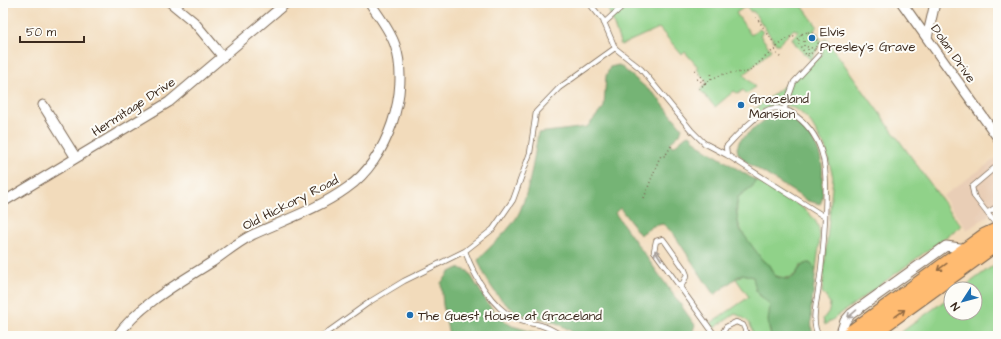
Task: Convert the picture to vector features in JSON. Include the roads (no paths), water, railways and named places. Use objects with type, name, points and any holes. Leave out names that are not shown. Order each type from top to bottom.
[{"type":"main road","points":[[847,336],[985,236],[998,230]]},
{"type":"main road","points":[[868,336],[991,247],[998,230]]},
{"type":"street","points":[[171,3],[194,22],[223,57]]},
{"type":"street","name":"Hermitage Drive","points":[[3,202],[169,102],[286,3]]},
{"type":"street","name":"Old Hickory Road","points":[[117,336],[123,327],[161,295],[250,236],[315,208],[348,188],[374,162],[394,121],[400,80],[395,44],[370,3]]},
{"type":"street","name":"Dolan Drive","points":[[902,3],[998,138]]},
{"type":"street","points":[[927,38],[935,3]]},
{"type":"street","points":[[43,105],[76,158]]},
{"type":"street","points":[[840,336],[845,321],[851,314],[946,246],[967,249]]},
{"type":"lane","points":[[589,3],[604,23],[615,48],[641,69],[691,130],[704,143],[727,155],[825,216]]},
{"type":"lane","points":[[604,23],[626,3]]},
{"type":"lane","points":[[322,336],[371,301],[404,281],[465,251],[493,229],[513,200],[530,153],[536,112],[559,88],[615,48]]},
{"type":"lane","points":[[784,110],[794,82],[819,55]]},
{"type":"lane","points":[[727,155],[726,147],[762,114],[770,109],[790,111],[813,135],[823,156],[827,176],[823,255],[815,312],[816,331],[819,336]]},
{"type":"lane","points":[[998,165],[972,187],[974,196],[998,230]]},
{"type":"lane","points":[[987,213],[998,206]]},
{"type":"lane","points":[[681,287],[687,276],[685,270],[663,239],[659,239],[656,241],[654,251],[714,334],[720,336],[726,327],[736,322],[743,325],[748,336]]},
{"type":"lane","points":[[465,251],[476,276],[503,311],[516,319],[542,325],[562,336]]},
{"type":"place","name":"Elvis Presley's Grave","points":[[812,38]]},
{"type":"place","name":"Graceland Mansion","points":[[741,105]]},
{"type":"place","name":"The Guest House at Graceland","points":[[410,315]]}]
